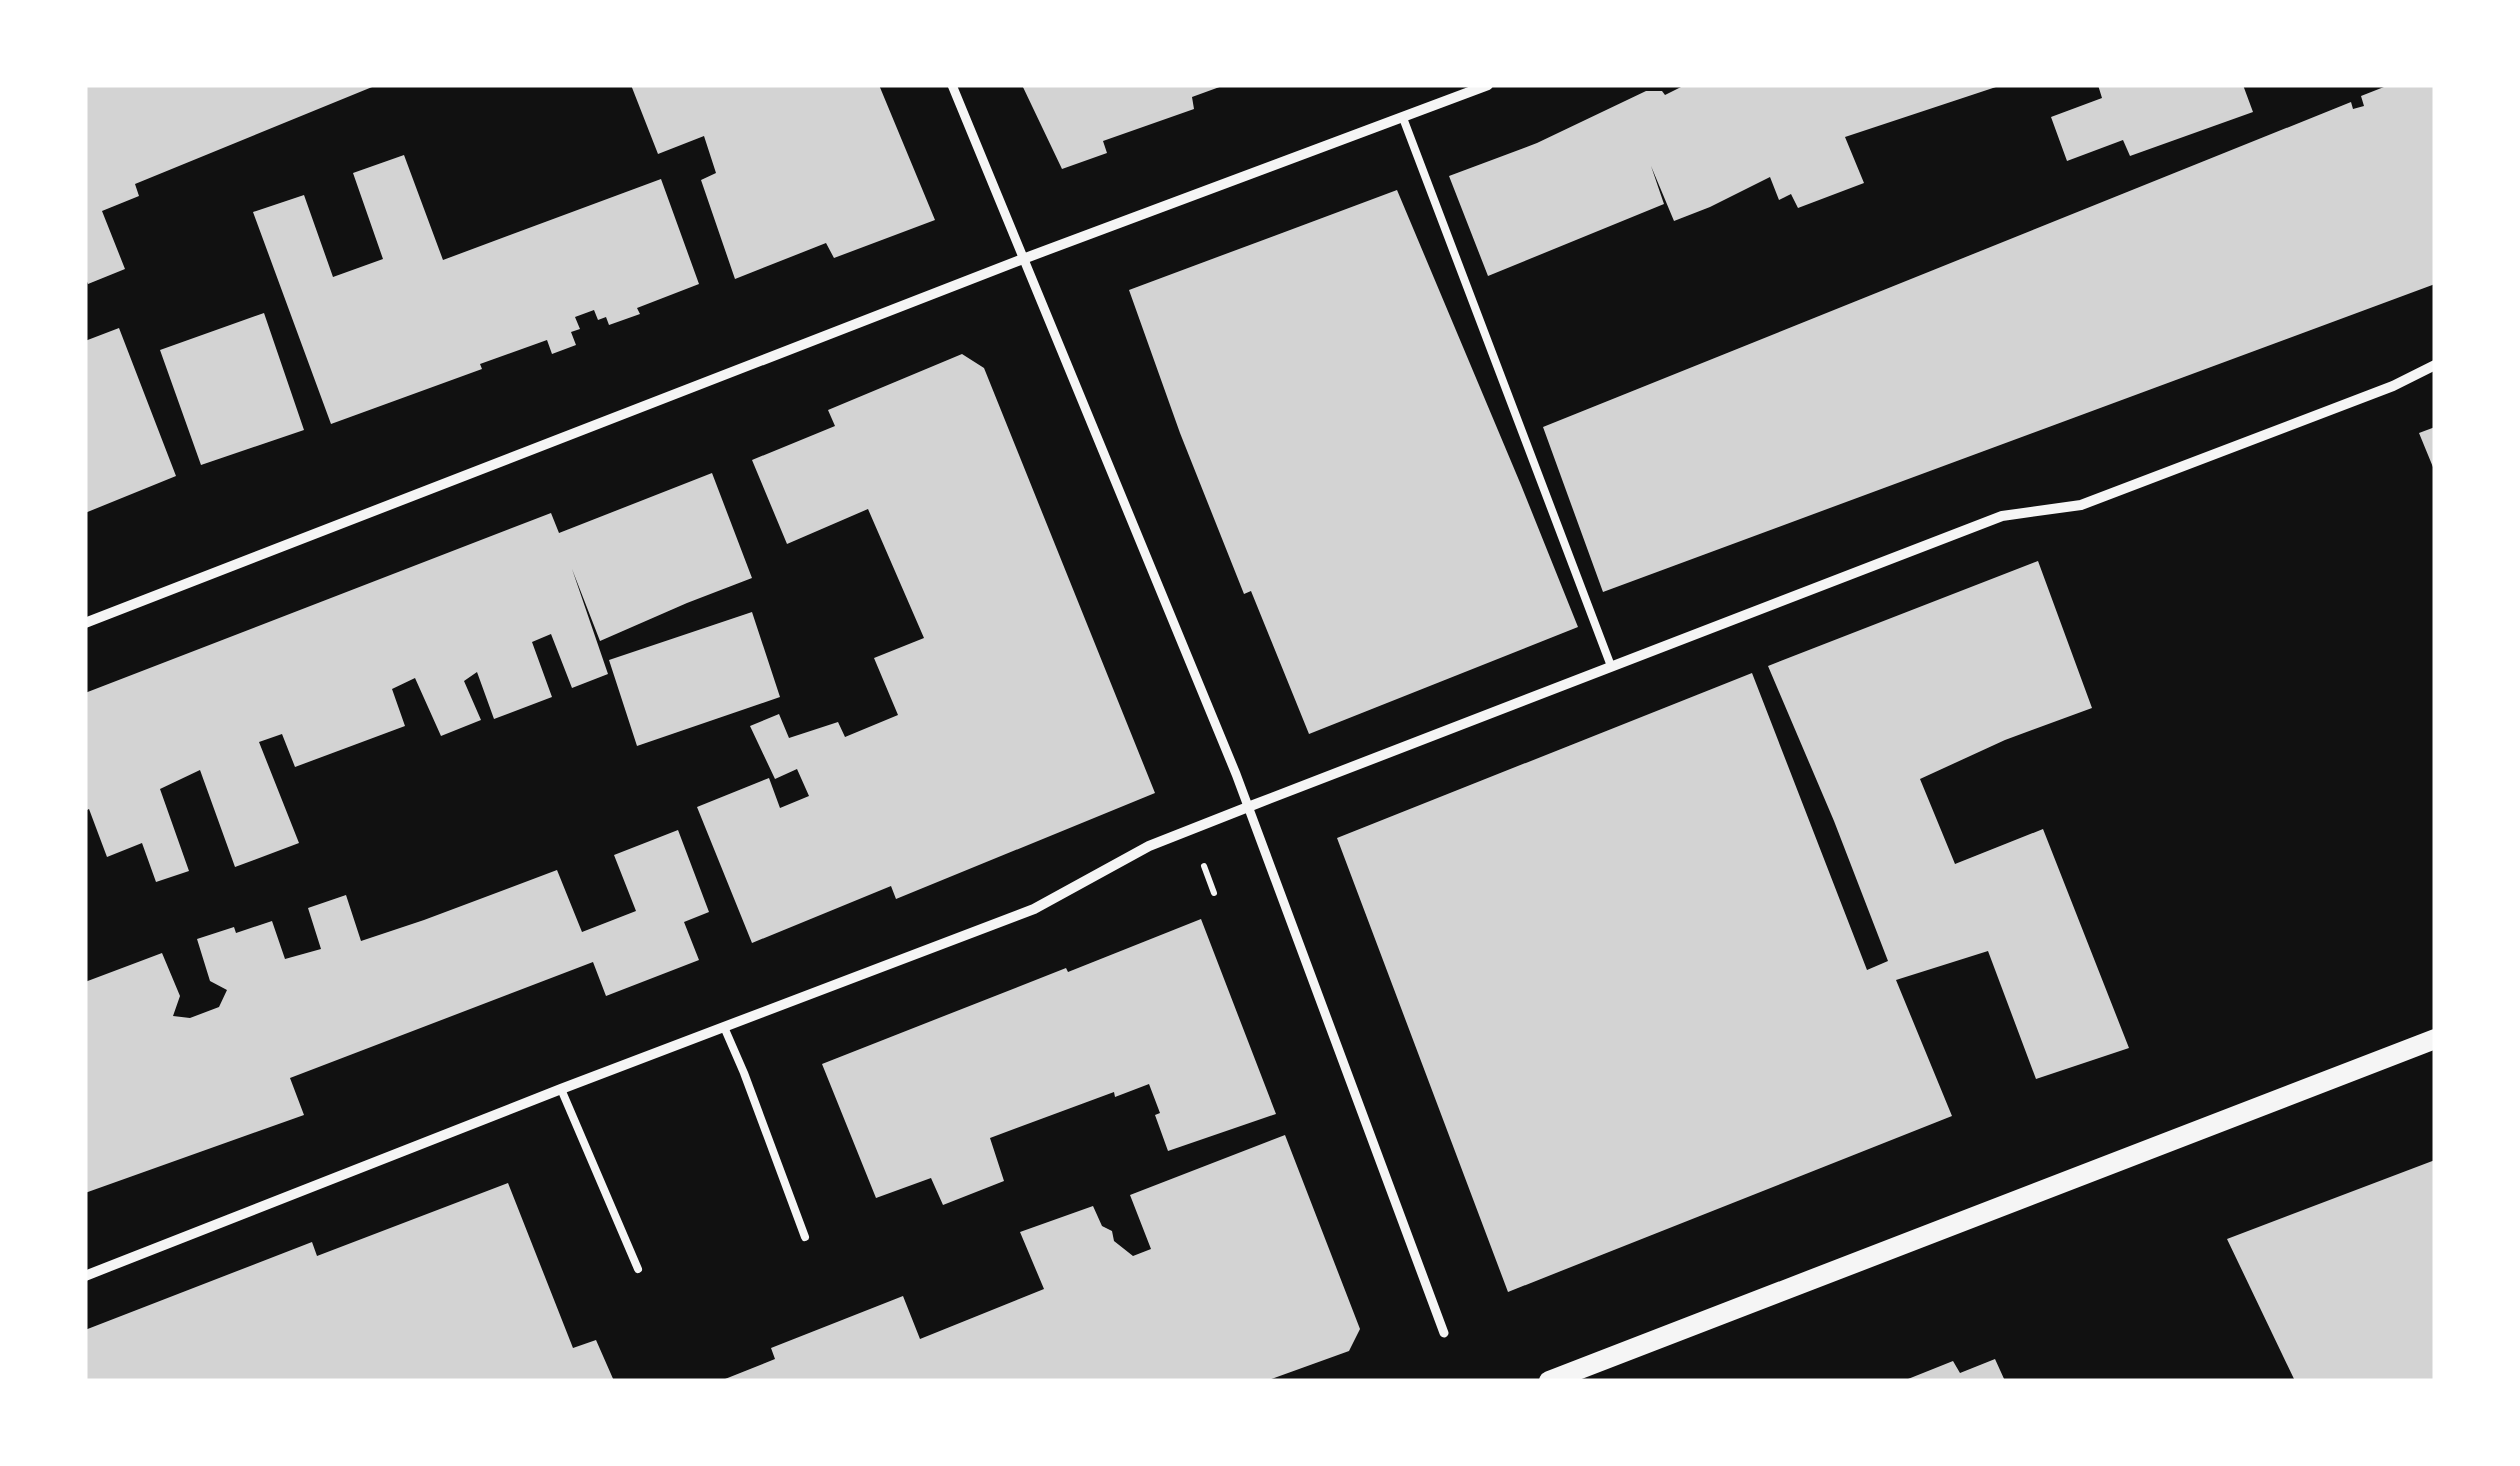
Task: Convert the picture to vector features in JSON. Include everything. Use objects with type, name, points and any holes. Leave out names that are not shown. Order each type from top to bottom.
[{"type":"main road","points":[[1549,1381],[2435,1039]]},
{"type":"street","points":[[952,85],[1248,807],[1444,1333]]},
{"type":"street","points":[[85,623],[1022,259],[1488,85]]},
{"type":"street","points":[[85,1276],[1034,909],[1149,846],[1611,666],[2002,516],[2081,505],[2393,386],[2435,365]]},
{"type":"lane","points":[[1403,118],[1611,666]]},
{"type":"lane","points":[[724,1027],[804,1236]]},
{"type":"lane","points":[[561,1089],[638,1269]]},
{"type":"path","points":[[1204,865],[1214,893]]},
{"type":"building","points":[[85,85],[377,85],[135,184],[139,196],[102,211],[125,269],[88,284]]},
{"type":"building","points":[[631,85],[879,85],[935,220],[834,258],[826,243],[735,279],[701,180],[716,173],[704,136],[658,154]]},
{"type":"building","points":[[1022,85],[1225,85],[1192,97],[1194,109],[1103,141],[1107,153],[1062,169]]},
{"type":"building","points":[[1685,85],[1999,86],[1845,137],[1864,183],[1798,208],[1791,194],[1779,200],[1770,177],[1674,221],[1651,166],[1664,204],[1488,276],[1449,176],[1537,143],[1646,91],[1662,91],[1665,95]]},
{"type":"building","points":[[2098,85],[2243,85],[2253,112],[2130,156],[2123,140],[2067,161],[2051,117],[2102,98]]},
{"type":"building","points":[[2389,85],[2435,85],[2435,284],[1603,592],[1543,427],[2351,102],[2353,109],[2364,106],[2361,96]]},
{"type":"building","points":[[404,155],[443,260],[661,179],[699,284],[637,308],[640,314],[609,325],[606,317],[598,320],[594,310],[575,317],[580,329],[571,332],[576,345],[552,354],[547,340],[480,364],[482,369],[331,424],[253,212],[304,195],[333,277],[383,259],[353,173]]},
{"type":"building","points":[[1397,190],[1578,627],[1309,734],[1251,591],[1244,594],[1129,290]]},
{"type":"building","points":[[264,313],[304,430],[201,465],[160,350]]},
{"type":"building","points":[[119,328],[176,476],[85,513],[85,341]]},
{"type":"building","points":[[962,354],[984,368],[1155,793],[896,899],[891,886],[752,943],[697,807],[769,778],[780,808],[809,796],[797,769],[775,779],[750,726],[779,714],[789,738],[838,722],[845,737],[898,715],[874,658],[924,638],[868,509],[787,544],[752,460],[835,426],[828,410]]},
{"type":"building","points":[[2435,427],[2435,472],[2419,433]]},
{"type":"building","points":[[712,473],[752,578],[600,641],[572,569],[608,674],[572,688],[551,634],[532,642],[552,697],[494,719],[477,672],[464,681],[481,720],[441,736],[415,678],[392,689],[405,726],[295,767],[282,734],[259,742],[299,843],[235,867],[200,770],[160,789],[189,871],[156,882],[142,843],[107,857],[89,809],[85,811],[85,693],[551,513],[559,533]]},
{"type":"building","points":[[2038,561],[2092,708],[2005,740],[1920,779],[1955,864],[2043,829],[2129,1048],[2036,1079],[1988,951],[1896,980],[1952,1116],[1508,1292],[1337,838],[1752,673],[1867,970],[1888,961],[1768,666]]},
{"type":"building","points":[[752,612],[780,697],[637,746],[609,660]]},
{"type":"building","points":[[678,830],[709,912],[684,922],[699,960],[606,996],[593,962],[290,1078],[304,1115],[85,1193],[85,982],[162,953],[180,996],[173,1016],[190,1018],[219,1007],[227,990],[210,981],[197,939],[234,927],[236,933],[272,921],[285,959],[321,949],[308,908],[346,895],[361,941],[557,870],[582,932],[636,911],[614,855]]},
{"type":"building","points":[[1201,919],[1276,1114],[1168,1151],[1149,1084],[1115,1097],[1114,1092],[990,1138],[1004,1181],[943,1205],[931,1178],[876,1198],[822,1064]]},
{"type":"building","points":[[1285,1135],[1360,1329],[1349,1351],[1266,1381],[720,1381],[775,1359],[771,1348],[903,1296],[920,1339],[1044,1289],[1020,1232],[1093,1206],[1102,1226],[1112,1231],[1114,1241],[1133,1256],[1151,1249],[1130,1195]]},
{"type":"building","points":[[2435,1160],[2435,1381],[2295,1381],[2227,1239]]},
{"type":"building","points":[[508,1183],[573,1348],[596,1340],[614,1381],[85,1381],[85,1330],[312,1242],[317,1256]]},
{"type":"building","points":[[1995,1359],[2005,1381],[1903,1381],[1953,1361],[1960,1373]]}]
